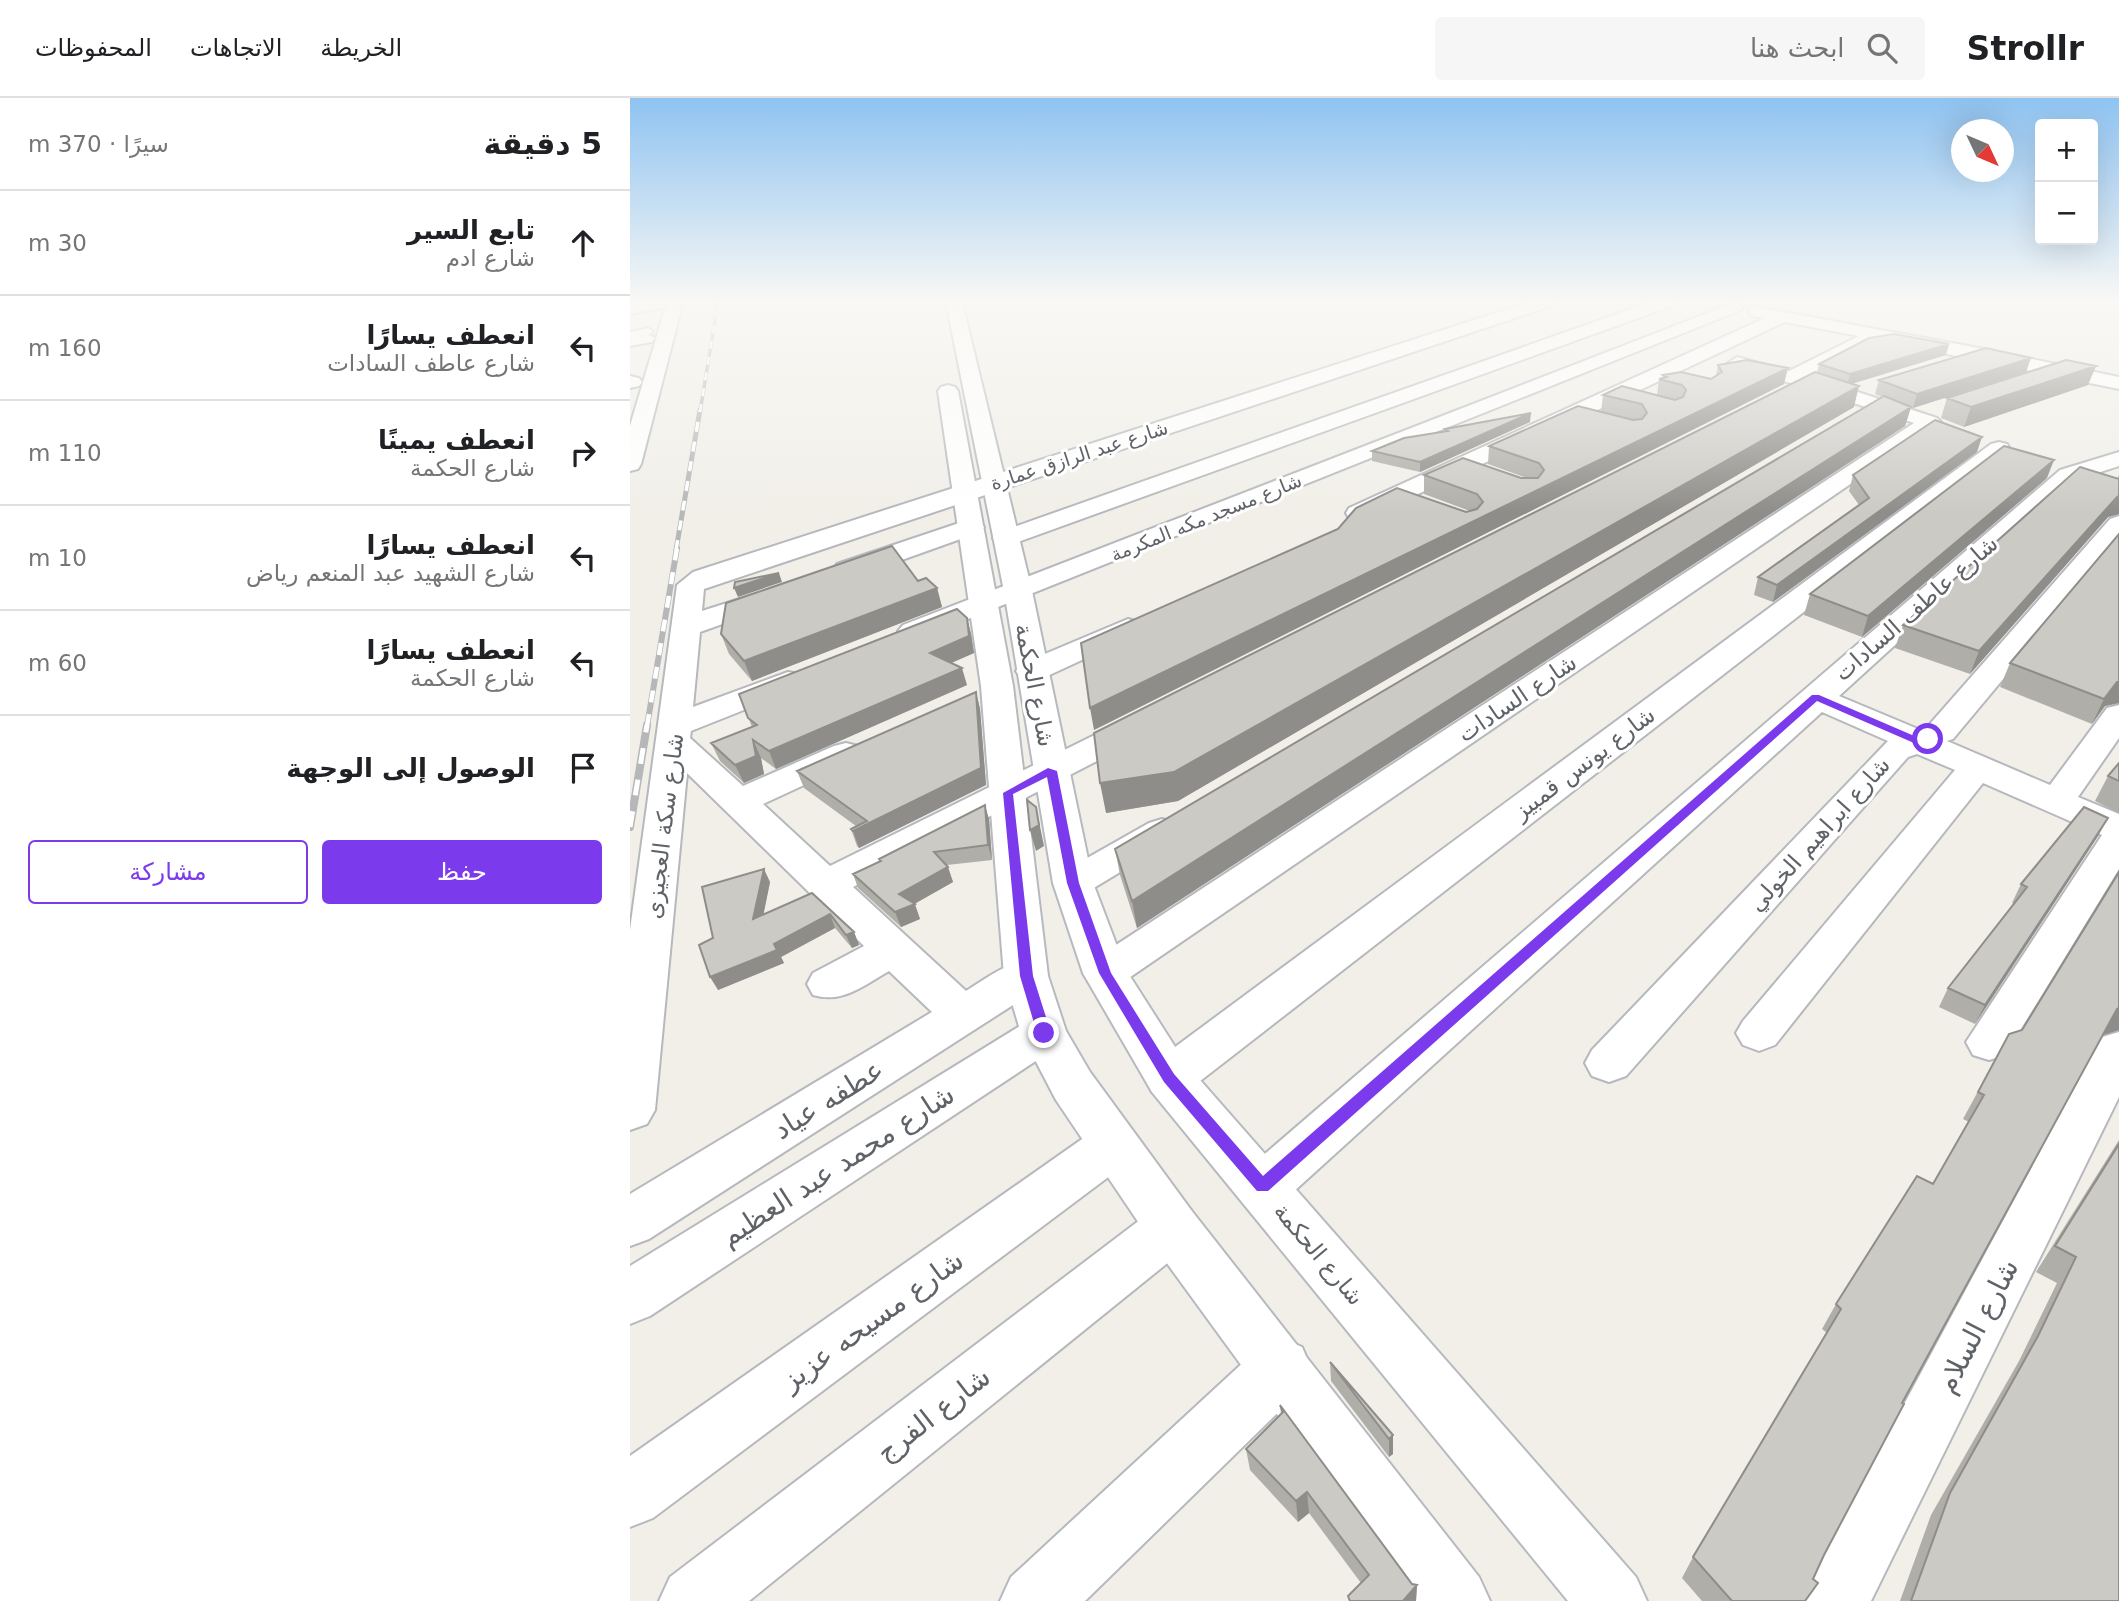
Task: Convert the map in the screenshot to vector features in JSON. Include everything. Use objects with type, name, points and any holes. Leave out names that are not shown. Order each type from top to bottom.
[{"type":"street","points":[[630,464],[643,372]]},
{"type":"street","name":"شارع الحكمة","points":[[950,372],[984,509]]},
{"type":"street","name":"شارع الحكمة","points":[[964,372],[984,509],[1001,597],[1000,684],[1026,976],[1044,1033],[1073,1086],[1113,1145],[1172,1227],[1281,1368],[1446,1597]]},
{"type":"street","name":"شارع عبد الرازق عمارة","points":[[691,585],[703,578],[984,509],[1150,432],[1335,372]]},
{"type":"street","points":[[829,577],[984,509],[1436,372]]},
{"type":"street","name":"شارع مسجد مكه المكرمة","points":[[894,639],[1557,372]]},
{"type":"street","points":[[1341,526],[1362,511],[1663,372]]},
{"type":"street","points":[[1754,372],[1793,385],[1847,394],[1876,395]]},
{"type":"street","points":[[1793,385],[1814,372]]},
{"type":"street","points":[[2021,383],[2054,372]]},
{"type":"street","points":[[2070,372],[2119,383]]},
{"type":"street","points":[[1659,374],[1683,380]]},
{"type":"street","points":[[1314,379],[1346,390]]},
{"type":"street","points":[[1618,393],[1645,400]]},
{"type":"street","points":[[1843,425],[1876,395]]},
{"type":"street","name":"شارع السادات","points":[[1105,973],[1935,420],[1876,395]]},
{"type":"street","points":[[1262,396],[1296,407]]},
{"type":"street","points":[[1574,413],[1608,423]]},
{"type":"street","points":[[1207,414],[1238,426]]},
{"type":"street","points":[[1150,432],[1185,445]]},
{"type":"street","name":"شارع يونس قمبيز","points":[[1169,1078],[1999,449]]},
{"type":"street","name":"شارع عاطف السادات","points":[[1263,1187],[2069,475],[2119,459]]},
{"type":"street","points":[[1462,465],[1489,475]]},
{"type":"street","points":[[1396,495],[1431,508]]},
{"type":"street","name":"شارع ابراهيم الخولي","points":[[1609,1063],[1896,750],[1941,732],[2119,524]]},
{"type":"street","name":"شارع سكة العجيزى","points":[[630,1110],[691,585]]},
{"type":"street","points":[[686,627],[803,586]]},
{"type":"street","points":[[1000,684],[1145,621]]},
{"type":"street","points":[[804,674],[675,733],[739,801],[963,1015]]},
{"type":"street","name":"شارع الحكمة","points":[[1000,684],[1051,771],[1073,883],[1105,973],[1169,1078],[1612,1601]]},
{"type":"street","points":[[1815,697],[2119,828]]},
{"type":"street","points":[[827,884],[1161,714]]},
{"type":"street","points":[[2056,801],[2119,715]]},
{"type":"street","points":[[739,801],[874,741]]},
{"type":"street","points":[[1759,1032],[1977,767]]},
{"type":"street","points":[[1073,883],[1180,820]]},
{"type":"street","points":[[1989,1042],[2119,838]]},
{"type":"street","points":[[829,984],[894,949]]},
{"type":"street","name":"عطفه عياد","points":[[630,1222],[1026,976]]},
{"type":"street","name":"شارع محمد عبد العظيم","points":[[630,1297],[1044,1033]]},
{"type":"street","name":"شارع السلام","points":[[1835,1601],[2119,1051]]},
{"type":"street","name":"شارع مسيحه عزيز","points":[[630,1495],[1113,1145]]},
{"type":"street","name":"شارع الفرج","points":[[694,1601],[1172,1227]]},
{"type":"street","points":[[1035,1601],[1281,1368]]},
{"type":"building","points":[[1682,372],[1711,379],[1722,372],[1780,372],[1090,708],[1081,643],[1338,529],[1356,508],[1397,488],[1466,512],[1477,509],[1483,502],[1477,494],[1424,475],[1463,458],[1521,478],[1538,478],[1544,470],[1539,463],[1489,446],[1578,406],[1633,420],[1642,419],[1647,413],[1642,404],[1603,395],[1622,386],[1675,400],[1683,397],[1686,390],[1682,385],[1659,379],[1667,377],[1663,375]]},
{"type":"building","points":[[1815,372],[1859,386],[1174,772],[1100,783],[1094,733]]},
{"type":"building","points":[[1905,372],[1986,372],[1917,394],[1879,380]]},
{"type":"building","points":[[2028,372],[2077,372],[1971,407],[1947,398]]},
{"type":"building","points":[[1884,396],[1911,407],[1132,901],[1115,849]]},
{"type":"building","points":[[1531,413],[1420,462],[1372,451],[1404,438]]},
{"type":"building","points":[[1935,420],[1982,437],[1777,585],[1758,577],[1869,498],[1853,475]]},
{"type":"building","points":[[2004,446],[2054,460],[1868,616],[1810,594]]},
{"type":"building","points":[[2080,467],[2119,479],[2119,496],[1979,651],[1903,625]]},
{"type":"building","points":[[2119,534],[2119,682],[2104,699],[2010,663]]},
{"type":"building","points":[[892,546],[918,581],[926,578],[937,588],[744,661],[721,634],[726,603]]},
{"type":"building","points":[[779,573],[734,588],[735,582]]},
{"type":"building","points":[[957,609],[967,618],[969,636],[930,653],[962,668],[769,751],[753,740],[756,756],[735,765],[711,743],[757,725],[748,718],[739,694]]},
{"type":"building","points":[[976,692],[981,768],[853,831],[851,829],[867,821],[797,771]]},
{"type":"building","points":[[2119,763],[2119,781],[2108,776]]},
{"type":"building","points":[[1027,800],[1036,807],[1039,825],[1030,830]]},
{"type":"building","points":[[985,805],[988,845],[934,852],[948,867],[899,894],[915,904],[895,912],[853,874],[881,861],[879,859]]},
{"type":"building","points":[[2084,807],[2108,818],[1985,1005],[1948,988],[2027,887],[2021,884]]},
{"type":"building","points":[[764,869],[753,919],[812,893],[854,932],[846,935],[830,914],[774,944],[777,950],[710,977],[699,945],[713,938],[702,887]]},
{"type":"building","points":[[2119,872],[2119,1008],[1902,1403],[1904,1404],[1824,1555],[1813,1579],[1818,1583],[1805,1601],[1732,1601],[1693,1557],[1841,1309],[1836,1304],[1917,1176],[1933,1184],[1984,1095],[1978,1092],[2009,1034],[2022,1030]]},
{"type":"building","points":[[2119,1144],[2119,1601],[1911,1601],[1950,1493],[2038,1336],[2076,1257],[2055,1246]]},
{"type":"building","points":[[1330,1362],[1393,1435],[1389,1439]]},
{"type":"building","points":[[1280,1405],[1412,1584],[1417,1585],[1403,1601],[1350,1601],[1348,1596],[1369,1575],[1307,1492],[1296,1501],[1246,1449],[1283,1412]]},
{"type":"railway","points":[[700,412],[707,372]]},
{"type":"railway","points":[[676,550],[700,410]]},
{"type":"railway","points":[[647,726],[677,548]]},
{"type":"railway","points":[[630,827],[647,725]]},
{"type":"route","points":[[1044,1033],[1026,976],[1008,793],[1051,771],[1073,883],[1105,973],[1169,1078],[1263,1187],[1815,697],[1918,741],[1928,739]]}]
